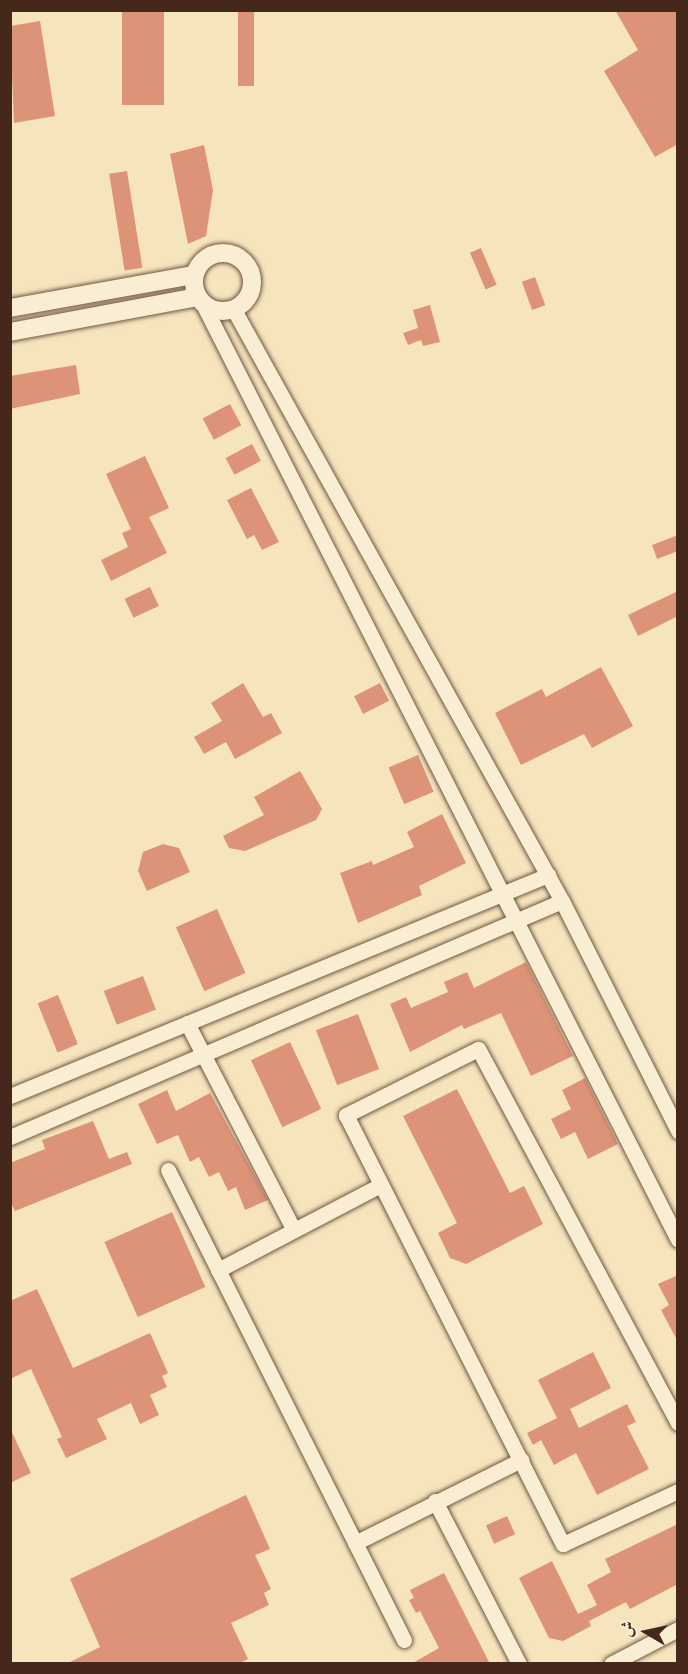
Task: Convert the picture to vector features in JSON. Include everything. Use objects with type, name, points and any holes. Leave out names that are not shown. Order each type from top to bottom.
[{"type":"street","points":[[10,308],[194,275],[206,258],[217,254],[237,256],[245,263],[252,288],[243,304],[234,310],[224,312],[201,301],[10,332]]},
{"type":"street","points":[[194,275],[201,301],[678,1240]]},
{"type":"street","points":[[234,310],[548,875],[678,1131]]},
{"type":"street","points":[[10,1096],[548,875]]},
{"type":"street","points":[[10,1137],[562,901]]},
{"type":"street","points":[[187,1023],[294,1230]]},
{"type":"street","points":[[678,1423],[478,1049],[346,1115],[379,1186],[563,1544],[678,1491]]},
{"type":"street","points":[[168,1170],[404,1640]]},
{"type":"street","points":[[218,1269],[379,1186]]},
{"type":"street","points":[[355,1543],[521,1460]]},
{"type":"street","points":[[435,1501],[519,1664]]},
{"type":"street","points":[[612,1664],[678,1629]]},
{"type":"building","points":[[122,10],[164,10],[164,105],[122,105]]},
{"type":"building","points":[[238,10],[254,10],[254,86],[238,86]]},
{"type":"building","points":[[615,10],[678,10],[678,144],[655,157],[604,71],[638,50]]},
{"type":"building","points":[[40,21],[55,116],[14,123],[10,26]]},
{"type":"building","points":[[204,145],[213,190],[206,236],[188,244],[170,154]]},
{"type":"building","points":[[127,171],[142,268],[125,271],[109,174]]},
{"type":"building","points":[[481,248],[497,285],[486,290],[470,253]]},
{"type":"building","points":[[535,277],[545,305],[532,310],[522,282]]},
{"type":"building","points":[[430,305],[440,342],[423,346],[421,340],[408,345],[403,333],[418,328],[413,310]]},
{"type":"building","points":[[76,365],[80,394],[10,409],[10,376]]},
{"type":"building","points":[[230,404],[241,425],[214,440],[203,419]]},
{"type":"building","points":[[252,444],[261,461],[234,475],[226,458]]},
{"type":"building","points":[[145,456],[169,508],[149,517],[167,553],[111,581],[101,560],[128,547],[122,533],[131,529],[106,474]]},
{"type":"building","points":[[251,488],[279,542],[262,550],[254,535],[247,539],[227,500]]},
{"type":"building","points":[[678,535],[678,551],[657,559],[652,545]]},
{"type":"building","points":[[150,587],[159,606],[133,618],[125,599]]},
{"type":"building","points":[[678,591],[678,616],[638,636],[628,615]]},
{"type":"building","points":[[601,667],[633,726],[592,748],[584,734],[521,765],[495,713],[542,689],[546,697]]},
{"type":"building","points":[[243,683],[263,717],[271,713],[282,733],[235,759],[226,742],[204,754],[194,737],[222,721],[211,703]]},
{"type":"building","points":[[380,683],[389,701],[363,714],[354,696]]},
{"type":"building","points":[[418,755],[434,792],[404,804],[389,768]]},
{"type":"building","points":[[300,771],[322,809],[316,820],[245,851],[229,848],[223,836],[264,815],[254,797]]},
{"type":"building","points":[[442,814],[466,863],[419,886],[422,895],[358,923],[340,873],[372,861],[373,865],[414,847],[407,832]]},
{"type":"building","points":[[163,844],[179,848],[190,872],[147,891],[138,871],[143,852]]},
{"type":"building","points":[[217,909],[245,973],[204,991],[176,927]]},
{"type":"building","points":[[526,962],[573,1056],[531,1076],[501,1013],[464,1029],[462,1025],[410,1052],[390,1004],[406,997],[411,1008],[448,992],[444,982],[467,972],[474,988]]},
{"type":"building","points":[[143,976],[156,1010],[117,1025],[104,991]]},
{"type":"building","points":[[58,995],[78,1044],[57,1052],[38,1003]]},
{"type":"building","points":[[358,1014],[379,1069],[337,1085],[316,1030]]},
{"type":"building","points":[[290,1042],[321,1109],[282,1127],[251,1060]]},
{"type":"building","points":[[585,1078],[618,1144],[588,1159],[575,1132],[561,1139],[551,1119],[571,1109],[562,1090]]},
{"type":"building","points":[[457,1089],[510,1193],[524,1186],[543,1224],[466,1264],[450,1258],[438,1233],[457,1223],[403,1116]]},
{"type":"building","points":[[167,1090],[176,1111],[210,1093],[268,1200],[245,1210],[236,1187],[228,1191],[219,1172],[209,1177],[199,1157],[190,1162],[178,1135],[157,1144],[138,1104]]},
{"type":"building","points":[[93,1121],[109,1159],[127,1152],[132,1164],[15,1211],[10,1201],[10,1163],[45,1149],[42,1140]]},
{"type":"building","points":[[172,1212],[205,1287],[138,1317],[104,1242]]},
{"type":"building","points":[[678,1275],[678,1342],[661,1310],[669,1305],[658,1284]]},
{"type":"building","points":[[37,1289],[73,1368],[150,1333],[168,1373],[162,1376],[167,1387],[150,1395],[159,1415],[140,1424],[131,1403],[97,1419],[107,1439],[66,1458],[57,1439],[62,1437],[31,1369],[10,1379],[10,1301]]},
{"type":"building","points":[[593,1352],[611,1388],[570,1409],[579,1428],[627,1404],[636,1422],[627,1426],[649,1469],[597,1495],[576,1453],[554,1465],[541,1440],[533,1445],[527,1433],[557,1418],[538,1380]]},
{"type":"building","points":[[10,1428],[31,1473],[10,1483]]},
{"type":"building","points":[[246,1495],[270,1549],[255,1555],[271,1589],[264,1593],[269,1605],[231,1623],[248,1659],[238,1664],[66,1664],[100,1647],[70,1579]]},
{"type":"building","points":[[507,1516],[515,1534],[494,1544],[486,1525]]},
{"type":"building","points":[[678,1524],[678,1584],[630,1609],[626,1602],[589,1621],[591,1626],[563,1641],[549,1638],[519,1578],[552,1561],[578,1614],[597,1605],[587,1585],[611,1572],[605,1559]]},
{"type":"building","points":[[444,1573],[490,1664],[411,1664],[439,1648],[420,1611],[416,1613],[409,1600],[414,1598],[410,1590]]}]
